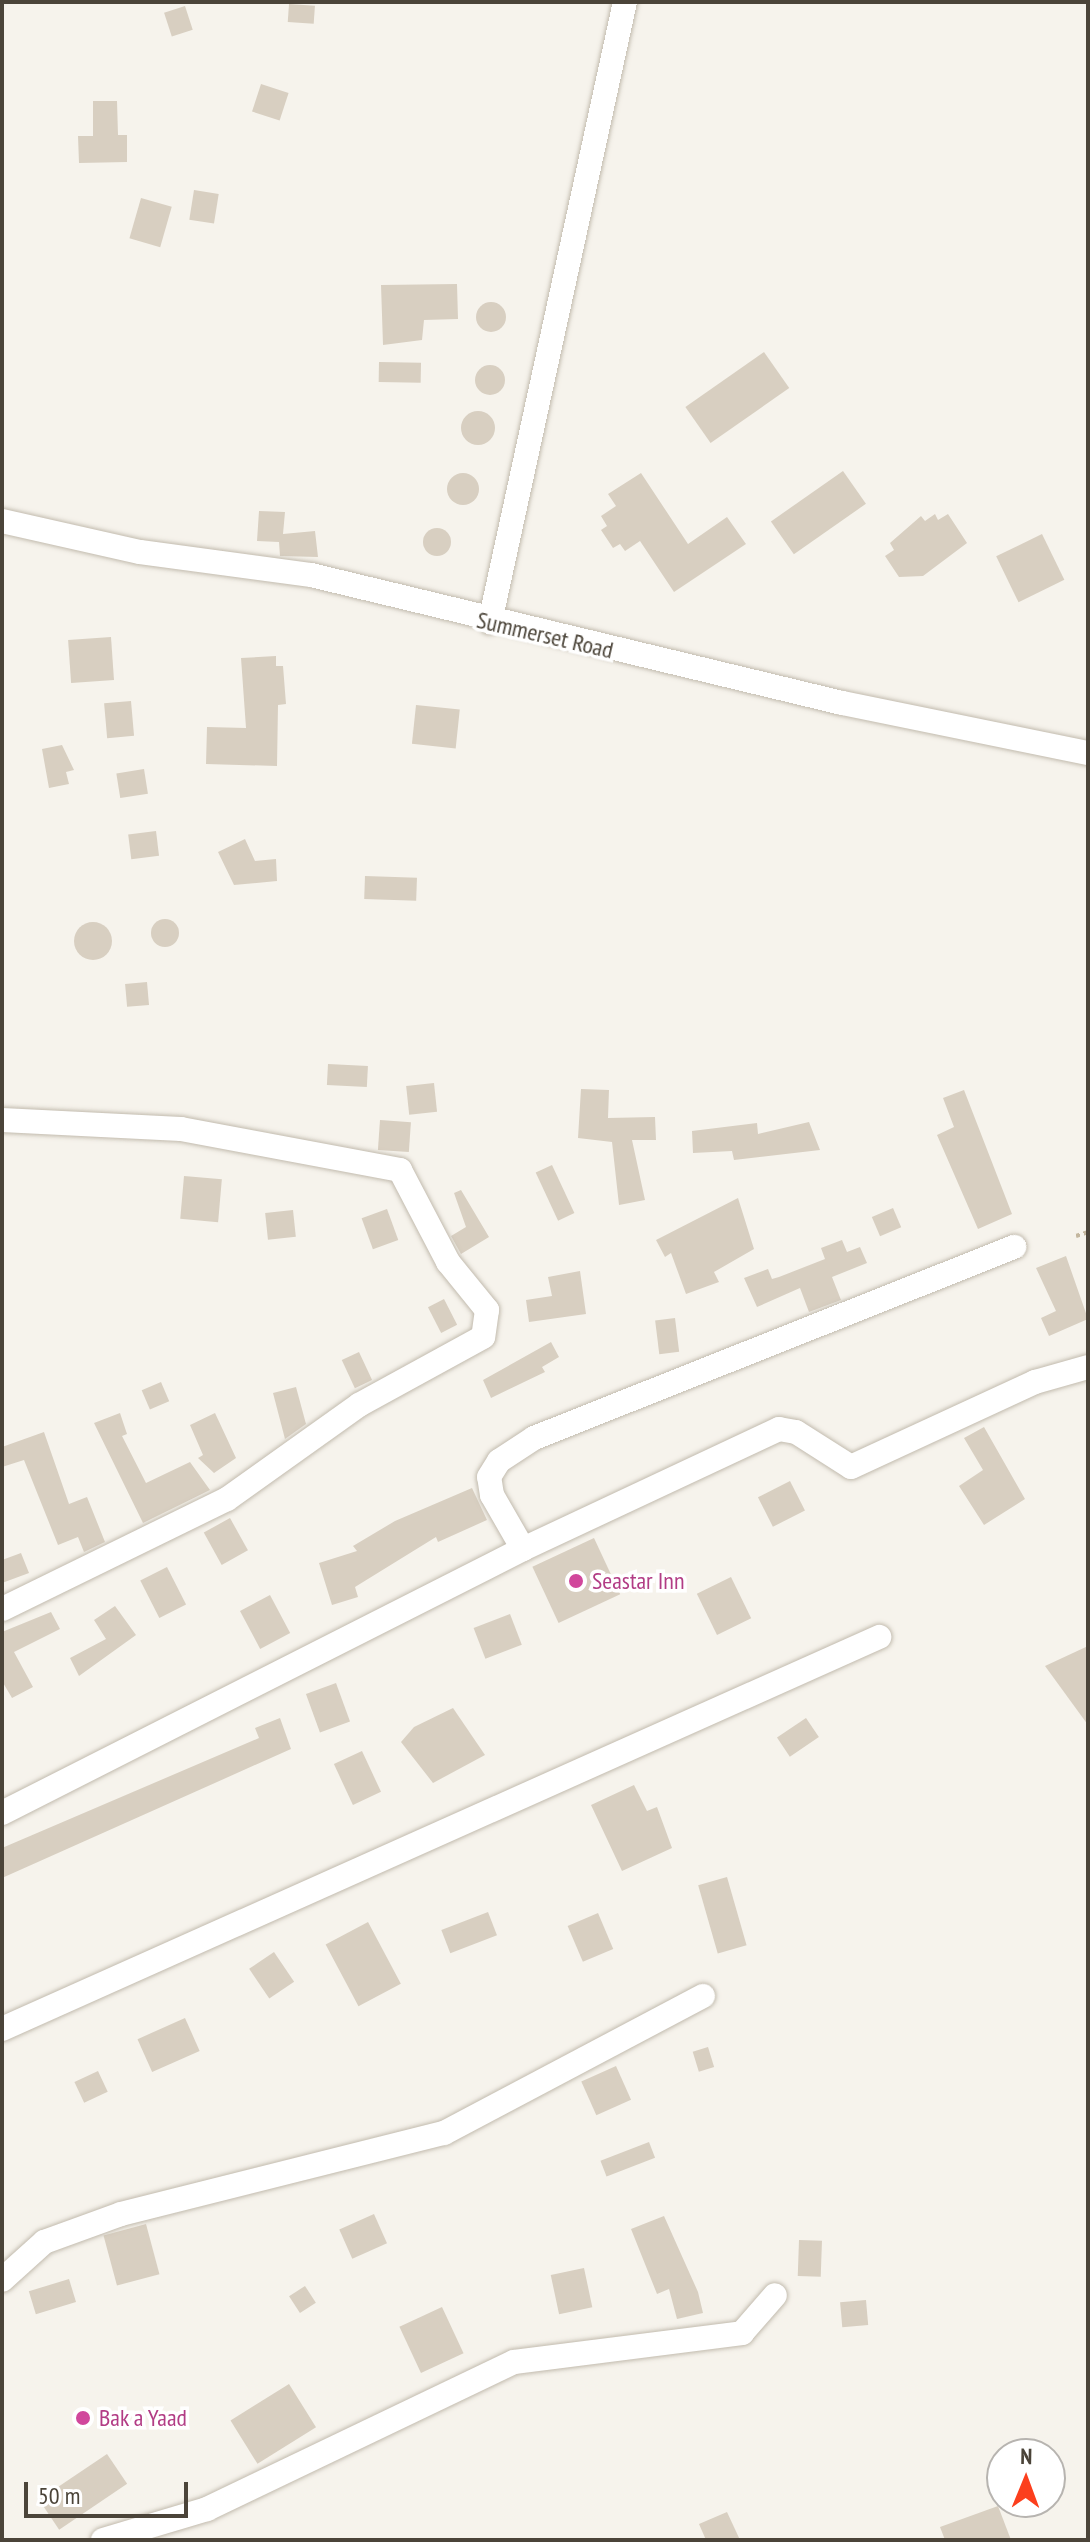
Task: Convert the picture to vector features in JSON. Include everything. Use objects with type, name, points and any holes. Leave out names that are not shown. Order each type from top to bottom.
[{"type":"street","points":[[490,622],[625,2]]},
{"type":"street","name":"Summerset Road","points":[[2,521],[140,552],[311,575],[490,622],[1088,753]]},
{"type":"street","points":[[2,1120],[181,1129],[400,1170],[448,1262],[487,1310],[483,1337],[359,1405],[227,1499],[2,1609]]},
{"type":"street","points":[[523,1549],[492,1495],[489,1477],[499,1461],[534,1438],[1014,1247]]},
{"type":"street","points":[[2,1813],[523,1549],[779,1429],[796,1432],[851,1467],[1035,1382],[1088,1367]]},
{"type":"street","points":[[2,2029],[879,1637]]},
{"type":"street","points":[[2,2280],[44,2242],[121,2214],[444,2133],[703,1996]]},
{"type":"street","points":[[103,2540],[207,2509],[514,2362],[742,2333],[775,2295]]},
{"type":"path","points":[[1076,1236],[1088,1232]]},
{"type":"building","points":[[289,4],[315,6],[314,24],[288,22]]},
{"type":"building","points":[[185,6],[193,30],[172,37],[164,13]]},
{"type":"building","points":[[261,84],[289,93],[280,121],[252,112]]},
{"type":"building","points":[[93,101],[117,101],[118,135],[127,135],[127,162],[79,163],[78,136],[93,136]]},
{"type":"building","points":[[194,190],[219,194],[214,224],[189,220]]},
{"type":"building","points":[[141,198],[172,207],[160,247],[129,238]]},
{"type":"building","points":[[457,284],[458,319],[424,320],[422,340],[383,345],[381,285]]},
{"type":"building","points":[[491,302],[502,306],[506,317],[502,328],[491,332],[480,328],[476,317],[480,306]]},
{"type":"building","points":[[764,352],[789,388],[711,443],[685,407]]},
{"type":"building","points":[[379,362],[421,363],[421,383],[379,382]]},
{"type":"building","points":[[490,365],[501,369],[505,380],[501,391],[490,395],[479,391],[475,380],[479,369]]},
{"type":"building","points":[[478,411],[490,416],[495,428],[490,440],[478,445],[466,440],[461,428],[466,416]]},
{"type":"building","points":[[843,471],[866,504],[794,554],[771,521]]},
{"type":"building","points":[[463,473],[475,477],[479,489],[475,501],[463,505],[451,501],[447,489],[451,477]]},
{"type":"building","points":[[641,473],[688,544],[727,517],[746,544],[674,592],[640,541],[625,551],[620,544],[613,548],[601,530],[607,526],[601,516],[616,506],[608,494]]},
{"type":"building","points":[[259,511],[285,512],[283,534],[315,531],[318,557],[280,556],[279,542],[257,541]]},
{"type":"building","points":[[935,514],[938,520],[948,514],[967,543],[923,576],[899,577],[885,556],[894,550],[890,543],[921,516],[925,521]]},
{"type":"building","points":[[437,528],[447,532],[451,542],[447,552],[437,556],[427,552],[423,542],[427,532]]},
{"type":"building","points":[[1042,534],[1064,580],[1019,602],[996,556]]},
{"type":"building","points":[[111,637],[114,680],[71,683],[68,640]]},
{"type":"building","points":[[276,656],[276,666],[283,666],[286,704],[278,705],[277,766],[206,764],[207,727],[246,728],[241,658]]},
{"type":"building","points":[[131,701],[134,736],[107,738],[104,703]]},
{"type":"building","points":[[416,705],[460,710],[456,748],[412,744]]},
{"type":"building","points":[[62,745],[74,770],[66,772],[69,784],[49,788],[42,749]]},
{"type":"building","points":[[144,769],[148,794],[120,798],[116,773]]},
{"type":"building","points":[[156,831],[159,856],[131,859],[128,834]]},
{"type":"building","points":[[245,839],[255,861],[276,859],[277,881],[234,885],[218,852]]},
{"type":"building","points":[[365,876],[417,878],[416,901],[364,899]]},
{"type":"building","points":[[165,919],[175,923],[179,933],[175,943],[165,947],[155,943],[151,933],[155,923]]},
{"type":"building","points":[[93,922],[107,927],[112,941],[107,955],[93,960],[79,955],[74,941],[79,927]]},
{"type":"building","points":[[147,982],[149,1005],[127,1007],[125,984]]},
{"type":"building","points":[[328,1064],[368,1066],[367,1087],[327,1085]]},
{"type":"building","points":[[434,1083],[437,1112],[409,1115],[406,1086]]},
{"type":"building","points":[[581,1089],[609,1090],[608,1118],[655,1117],[656,1140],[632,1140],[645,1200],[619,1205],[612,1142],[578,1138]]},
{"type":"building","points":[[964,1090],[1012,1214],[978,1229],[937,1135],[954,1127],[943,1098]]},
{"type":"building","points":[[380,1120],[411,1122],[409,1152],[378,1150]]},
{"type":"building","points":[[809,1122],[820,1150],[734,1160],[732,1151],[693,1153],[692,1131],[757,1123],[758,1134]]},
{"type":"building","points":[[552,1165],[574,1213],[558,1221],[536,1173]]},
{"type":"building","points":[[184,1176],[222,1179],[218,1222],[180,1219]]},
{"type":"building","points":[[461,1190],[489,1237],[461,1254],[451,1236],[466,1227],[454,1193]]},
{"type":"building","points":[[738,1198],[754,1249],[714,1272],[719,1282],[686,1294],[671,1253],[665,1257],[656,1240]]},
{"type":"building","points":[[893,1208],[901,1227],[880,1236],[872,1217]]},
{"type":"building","points":[[387,1209],[398,1240],[373,1249],[362,1218]]},
{"type":"building","points":[[293,1210],[296,1237],[268,1240],[265,1213]]},
{"type":"building","points":[[842,1240],[847,1252],[860,1247],[867,1263],[832,1277],[841,1300],[809,1312],[800,1288],[757,1307],[744,1278],[768,1269],[772,1279],[779,1277],[825,1259],[821,1248]]},
{"type":"building","points":[[1066,1256],[1088,1319],[1049,1336],[1041,1318],[1056,1311],[1036,1268]]},
{"type":"building","points":[[580,1271],[586,1314],[529,1322],[526,1300],[552,1296],[548,1277]]},
{"type":"building","points":[[444,1299],[457,1325],[441,1333],[428,1307]]},
{"type":"building","points":[[675,1318],[679,1352],[659,1354],[655,1320]]},
{"type":"building","points":[[551,1342],[559,1357],[542,1367],[545,1372],[491,1398],[483,1380]]},
{"type":"building","points":[[359,1352],[372,1380],[355,1388],[342,1360]]},
{"type":"building","points":[[161,1382],[169,1401],[150,1410],[142,1390]]},
{"type":"building","points":[[296,1387],[306,1424],[285,1439],[273,1393]]},
{"type":"building","points":[[120,1413],[127,1434],[122,1436],[146,1483],[190,1462],[210,1490],[143,1523],[94,1423]]},
{"type":"building","points":[[215,1413],[236,1458],[214,1473],[198,1458],[203,1455],[190,1425]]},
{"type":"building","points":[[984,1427],[1025,1499],[984,1525],[959,1486],[983,1470],[964,1438]]},
{"type":"building","points":[[44,1432],[69,1504],[87,1497],[105,1542],[84,1552],[78,1537],[58,1545],[24,1460],[2,1467],[2,1447]]},
{"type":"building","points":[[790,1481],[805,1510],[773,1527],[758,1497]]},
{"type":"building","points":[[472,1488],[487,1520],[438,1542],[436,1537],[355,1587],[358,1597],[332,1605],[319,1563],[357,1551],[353,1546],[395,1521]]},
{"type":"building","points":[[230,1518],[248,1550],[222,1565],[204,1533]]},
{"type":"building","name":"Seastar Inn","points":[[594,1538],[620,1594],[559,1623],[532,1567]]},
{"type":"building","points":[[21,1553],[29,1573],[2,1583],[2,1560]]},
{"type":"building","points":[[167,1567],[186,1604],[159,1618],[140,1581]]},
{"type":"building","points":[[731,1577],[751,1618],[717,1635],[697,1594]]},
{"type":"building","points":[[270,1595],[290,1633],[260,1649],[240,1611]]},
{"type":"building","points":[[115,1606],[136,1635],[79,1676],[70,1658],[106,1639],[94,1620]]},
{"type":"building","points":[[51,1612],[60,1629],[14,1652],[33,1687],[12,1698],[2,1681],[2,1632]]},
{"type":"building","points":[[510,1614],[522,1645],[485,1659],[474,1628]]},
{"type":"building","points":[[1088,1646],[1088,1725],[1045,1666]]},
{"type":"building","points":[[336,1683],[350,1722],[320,1732],[306,1694]]},
{"type":"building","points":[[453,1708],[485,1755],[433,1783],[401,1742],[414,1727]]},
{"type":"building","points":[[280,1718],[291,1749],[2,1878],[2,1848],[259,1738],[255,1728]]},
{"type":"building","points":[[806,1718],[819,1737],[790,1757],[777,1738]]},
{"type":"building","points":[[362,1751],[381,1792],[353,1805],[334,1764]]},
{"type":"building","points":[[634,1785],[647,1811],[657,1807],[672,1848],[622,1871],[591,1805]]},
{"type":"building","points":[[727,1877],[747,1945],[718,1954],[698,1885]]},
{"type":"building","points":[[488,1912],[497,1935],[450,1953],[441,1930]]},
{"type":"building","points":[[598,1913],[613,1949],[583,1962],[568,1926]]},
{"type":"building","points":[[368,1922],[401,1984],[358,2006],[326,1945]]},
{"type":"building","points":[[274,1952],[294,1982],[269,1999],[249,1969]]},
{"type":"building","points":[[185,2018],[200,2051],[152,2072],[137,2039]]},
{"type":"building","points":[[708,2047],[714,2067],[699,2072],[693,2052]]},
{"type":"building","points":[[616,2066],[631,2100],[596,2115],[581,2081]]},
{"type":"building","points":[[98,2071],[108,2092],[84,2103],[74,2082]]},
{"type":"building","points":[[649,2142],[655,2158],[607,2177],[600,2161]]},
{"type":"building","points":[[374,2214],[387,2243],[352,2259],[339,2229]]},
{"type":"building","points":[[664,2216],[698,2292],[703,2313],[677,2319],[669,2289],[657,2294],[631,2229]]},
{"type":"building","points":[[146,2224],[159,2274],[117,2286],[103,2235]]},
{"type":"building","points":[[799,2240],[822,2241],[821,2277],[798,2276]]},
{"type":"building","points":[[584,2268],[592,2307],[559,2314],[551,2275]]},
{"type":"building","points":[[69,2279],[76,2302],[36,2314],[29,2291]]},
{"type":"building","points":[[305,2286],[316,2303],[300,2313],[289,2296]]},
{"type":"building","points":[[866,2300],[868,2325],[842,2327],[840,2302]]},
{"type":"building","points":[[442,2307],[464,2353],[421,2373],[399,2327]]},
{"type":"building","points":[[289,2384],[316,2427],[258,2464],[230,2421]]},
{"type":"building","points":[[107,2454],[127,2484],[59,2530],[39,2500]]},
{"type":"building","points":[[986,2510],[986,2518],[1003,2518],[1011,2540],[945,2540],[940,2527]]},
{"type":"building","points":[[727,2512],[740,2540],[706,2540],[699,2524]]},
{"type":"place","name":"Seastar Inn","points":[[576,1581]]},
{"type":"place","name":"Bak a Yaad","points":[[83,2418]]}]
